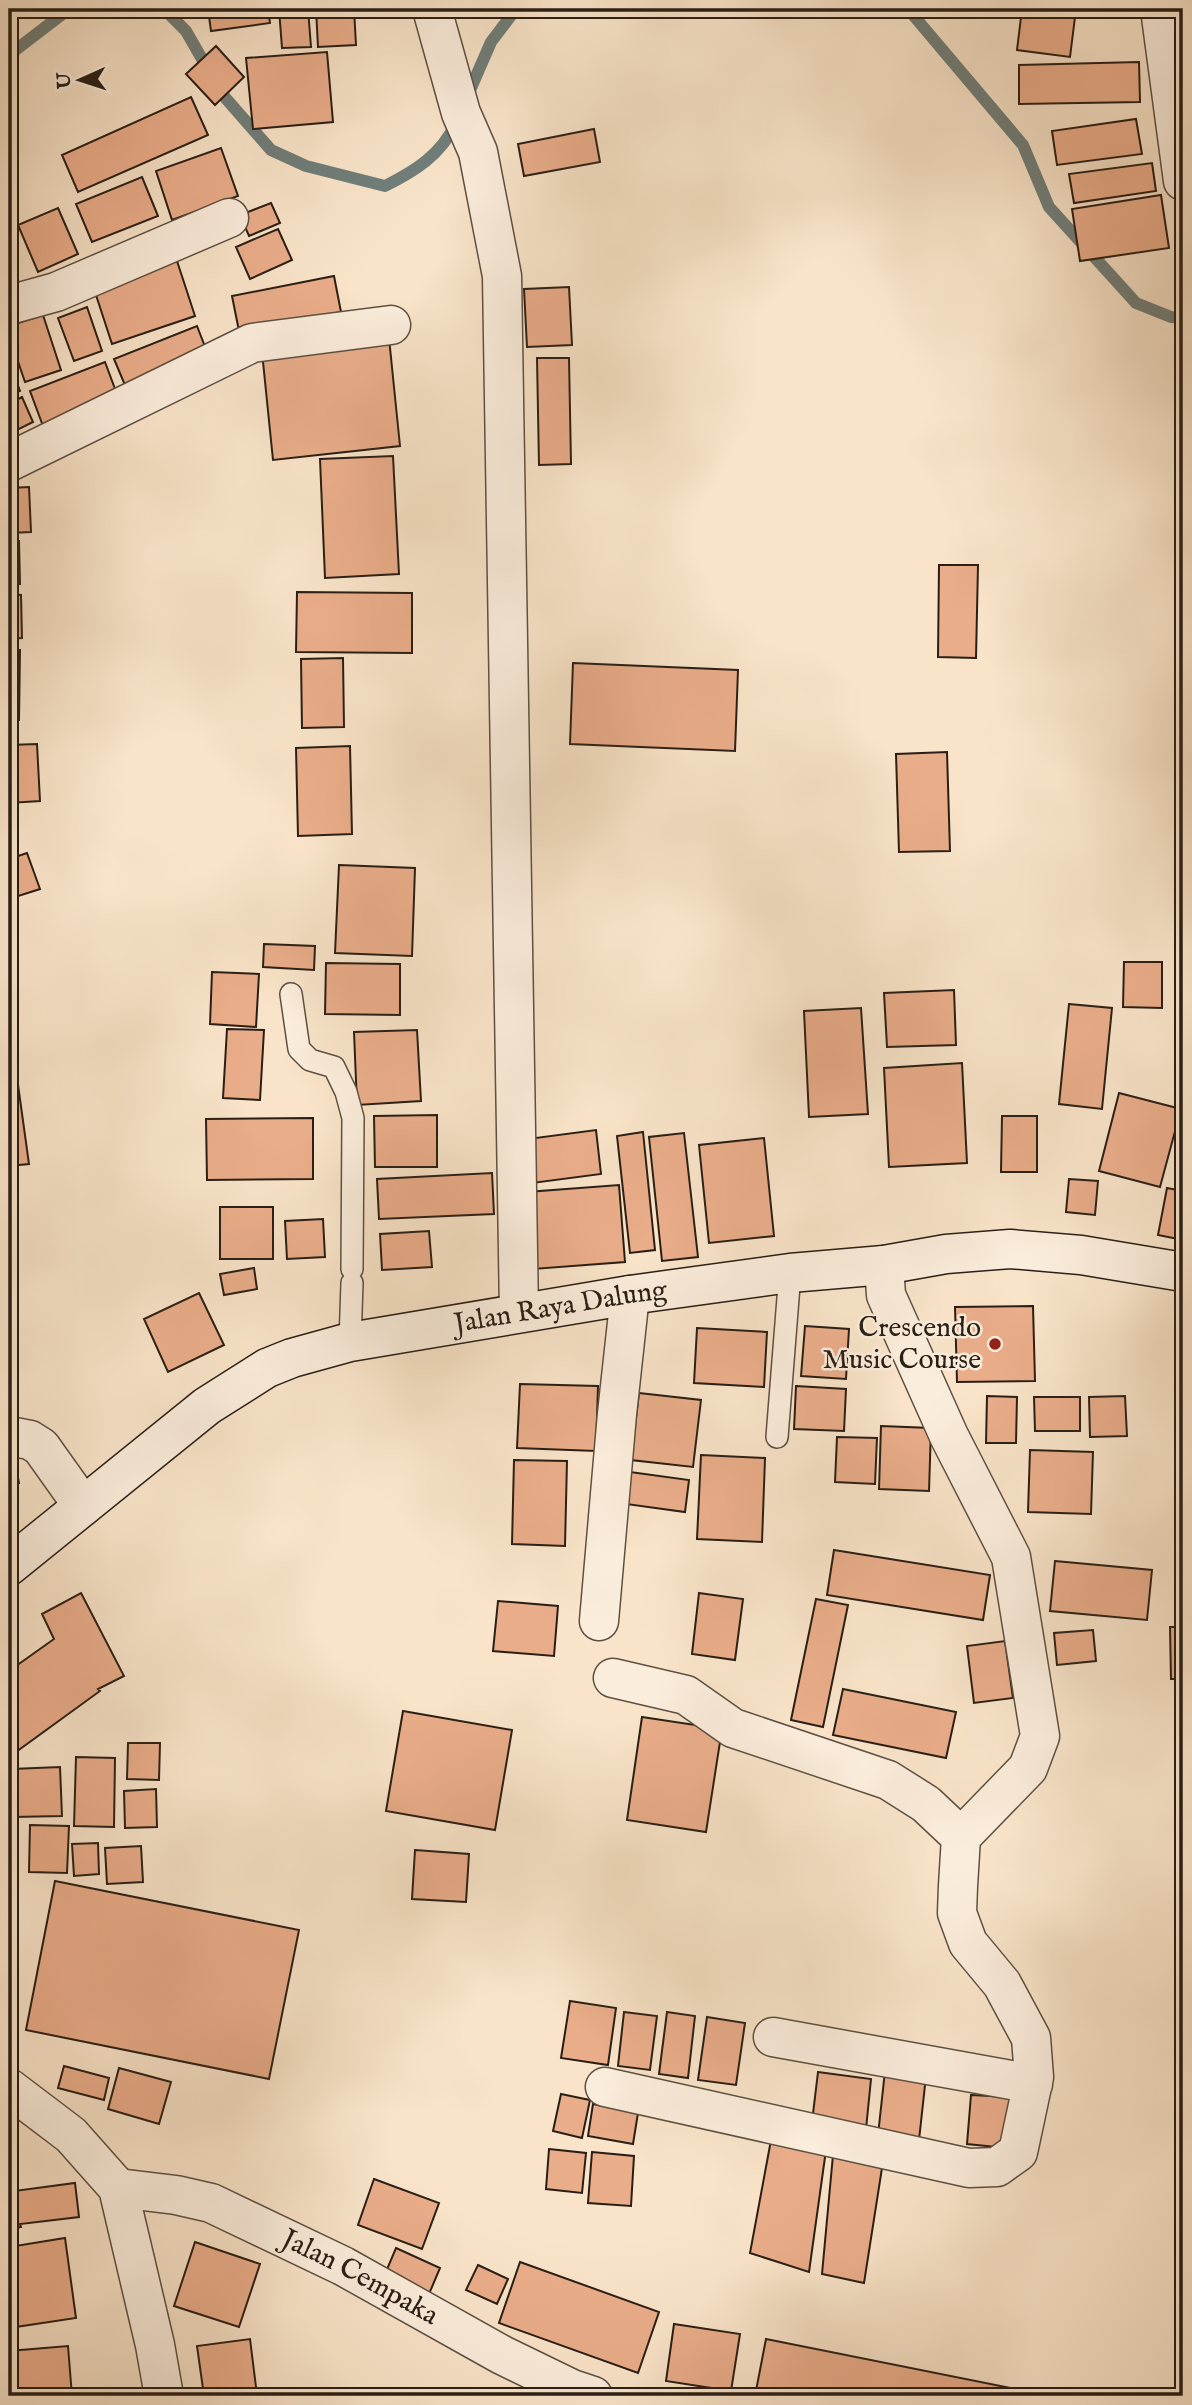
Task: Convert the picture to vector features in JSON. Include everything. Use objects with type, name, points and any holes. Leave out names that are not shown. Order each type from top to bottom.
[{"type":"street","points":[[432,9],[461,113],[478,152],[502,276],[519,1313]]},
{"type":"street","points":[[1160,9],[1183,181]]},
{"type":"street","points":[[9,305],[56,292],[229,218]]},
{"type":"street","points":[[9,462],[252,343],[391,325]]},
{"type":"street","name":"Jalan Raya Dalung","points":[[9,1566],[207,1406],[267,1368],[350,1342],[631,1295],[790,1273],[884,1265],[946,1254],[1010,1249],[1081,1255],[1183,1272]]},
{"type":"street","points":[[605,2087],[969,2168],[997,2167],[1018,2152],[1033,2084],[1031,2038],[1002,1984],[968,1943],[957,1913],[961,1837],[1028,1768],[1040,1736],[1011,1557],[948,1436],[886,1295],[884,1265]]},
{"type":"street","points":[[599,1621],[617,1414],[631,1295]]},
{"type":"street","points":[[9,1436],[30,1440],[41,1447],[83,1506]]},
{"type":"street","points":[[613,1678],[686,1695],[733,1728],[888,1780],[926,1804],[961,1837]]},
{"type":"street","points":[[773,2037],[1033,2084]]},
{"type":"street","points":[[9,2088],[71,2135],[118,2188],[155,2345],[164,2396]]},
{"type":"street","name":"Jalan Cempaka","points":[[118,2188],[176,2195],[211,2203],[343,2266],[502,2355],[572,2389],[593,2396]]},
{"type":"lane","points":[[291,994],[299,1049],[310,1060],[334,1067],[346,1092],[353,1118],[350,1342]]},
{"type":"lane","points":[[777,1437],[790,1273]]},
{"type":"building","points":[[208,9],[268,9],[270,23],[211,31]]},
{"type":"building","points":[[279,9],[308,9],[311,47],[282,48]]},
{"type":"building","points":[[316,9],[354,9],[356,45],[318,47]]},
{"type":"building","points":[[1022,9],[1076,9],[1070,57],[1017,50]]},
{"type":"building","points":[[1077,9],[1124,9],[1124,14],[1078,17]]},
{"type":"building","points":[[216,46],[244,77],[215,105],[186,74]]},
{"type":"building","points":[[327,52],[333,122],[253,129],[246,58]]},
{"type":"building","points":[[1139,62],[1140,102],[1019,104],[1019,65]]},
{"type":"building","points":[[191,97],[208,135],[78,192],[62,155]]},
{"type":"building","points":[[1136,119],[1142,154],[1057,165],[1052,131]]},
{"type":"building","points":[[594,129],[600,162],[524,176],[518,144]]},
{"type":"building","points":[[221,148],[238,196],[172,220],[156,171]]},
{"type":"building","points":[[1152,163],[1156,191],[1074,203],[1069,174]]},
{"type":"building","points":[[142,177],[158,216],[92,242],[76,204]]},
{"type":"building","points":[[1161,195],[1169,248],[1080,261],[1072,209]]},
{"type":"building","points":[[271,203],[280,223],[249,236],[240,215]]},
{"type":"building","points":[[58,208],[78,254],[38,272],[18,225]]},
{"type":"building","points":[[278,229],[292,260],[250,279],[236,247]]},
{"type":"building","points":[[177,261],[195,316],[112,344],[94,289]]},
{"type":"building","points":[[334,276],[341,312],[239,331],[232,296]]},
{"type":"building","points":[[569,287],[572,345],[527,347],[524,289]]},
{"type":"building","points":[[87,307],[102,351],[74,361],[58,318]]},
{"type":"building","points":[[43,315],[61,370],[25,382],[9,335],[9,326]]},
{"type":"building","points":[[197,326],[209,357],[127,390],[114,359]]},
{"type":"building","points":[[389,338],[400,446],[273,460],[262,352]]},
{"type":"building","points":[[537,358],[569,358],[571,464],[539,465]]},
{"type":"building","points":[[9,362],[20,391],[9,395]]},
{"type":"building","points":[[105,362],[118,397],[43,426],[30,391]]},
{"type":"building","points":[[22,397],[33,422],[9,434],[9,404]]},
{"type":"building","points":[[393,456],[399,574],[325,578],[320,459]]},
{"type":"building","points":[[29,487],[31,532],[9,533],[9,488]]},
{"type":"building","points":[[9,541],[19,541],[20,584],[9,584]]},
{"type":"building","points":[[939,565],[978,565],[976,658],[938,657]]},
{"type":"building","points":[[297,592],[412,593],[412,653],[296,652]]},
{"type":"building","points":[[9,594],[21,595],[22,638],[9,639]]},
{"type":"building","points":[[9,650],[20,650],[19,720],[9,720]]},
{"type":"building","points":[[343,658],[344,727],[302,728],[301,659]]},
{"type":"building","points":[[573,663],[738,670],[735,751],[570,744]]},
{"type":"building","points":[[37,744],[40,801],[9,803],[9,745]]},
{"type":"building","points":[[350,746],[352,834],[298,836],[296,748]]},
{"type":"building","points":[[947,752],[950,851],[899,852],[896,754]]},
{"type":"building","points":[[27,853],[40,889],[9,899],[9,859]]},
{"type":"building","points":[[339,865],[415,868],[412,956],[335,953]]},
{"type":"building","points":[[264,944],[315,946],[314,970],[263,967]]},
{"type":"building","points":[[1124,962],[1162,962],[1162,1008],[1123,1007]]},
{"type":"building","points":[[326,963],[400,964],[400,1015],[325,1014]]},
{"type":"building","points":[[212,972],[259,974],[256,1027],[210,1024]]},
{"type":"building","points":[[954,990],[956,1045],[887,1047],[884,993]]},
{"type":"building","points":[[1069,1004],[1112,1008],[1102,1109],[1059,1104]]},
{"type":"building","points":[[861,1008],[868,1114],[809,1117],[804,1011]]},
{"type":"building","points":[[9,1028],[29,1164],[9,1166]]},
{"type":"building","points":[[227,1029],[264,1030],[260,1100],[223,1098]]},
{"type":"building","points":[[417,1030],[421,1101],[357,1105],[354,1032]]},
{"type":"building","points":[[962,1063],[967,1163],[889,1167],[884,1068]]},
{"type":"building","points":[[1119,1093],[1181,1109],[1160,1187],[1099,1171]]},
{"type":"building","points":[[437,1115],[437,1167],[375,1167],[374,1116]]},
{"type":"building","points":[[1002,1116],[1037,1116],[1037,1172],[1001,1172]]},
{"type":"building","points":[[313,1118],[313,1179],[207,1180],[206,1119]]},
{"type":"building","points":[[596,1130],[601,1174],[525,1184],[520,1140]]},
{"type":"building","points":[[643,1132],[655,1250],[630,1253],[617,1136]]},
{"type":"building","points":[[684,1133],[698,1257],[662,1261],[649,1137]]},
{"type":"building","points":[[764,1138],[774,1236],[709,1243],[699,1145]]},
{"type":"building","points":[[492,1173],[494,1214],[379,1219],[377,1179]]},
{"type":"building","points":[[1069,1179],[1098,1181],[1095,1215],[1066,1212]]},
{"type":"building","points":[[619,1185],[625,1262],[533,1269],[527,1192]]},
{"type":"building","points":[[1167,1188],[1183,1191],[1183,1240],[1158,1235]]},
{"type":"building","points":[[220,1207],[273,1207],[273,1259],[220,1259]]},
{"type":"building","points":[[323,1219],[325,1257],[287,1259],[285,1221]]},
{"type":"building","points":[[429,1231],[432,1267],[382,1270],[380,1234]]},
{"type":"building","points":[[254,1268],[257,1289],[224,1295],[220,1274]]},
{"type":"building","points":[[199,1293],[224,1345],[168,1372],[144,1319]]},
{"type":"building","name":"Crescendo Music Course","points":[[1033,1306],[1035,1381],[957,1382],[955,1307]]},
{"type":"building","points":[[805,1326],[849,1329],[846,1379],[801,1376]]},
{"type":"building","points":[[697,1328],[767,1332],[764,1387],[694,1383]]},
{"type":"building","points":[[520,1384],[598,1386],[596,1451],[517,1448]]},
{"type":"building","points":[[796,1386],[846,1389],[844,1431],[794,1429]]},
{"type":"building","points":[[639,1393],[701,1400],[693,1467],[631,1460]]},
{"type":"building","points":[[987,1396],[1017,1397],[1016,1443],[986,1443]]},
{"type":"building","points":[[1125,1396],[1127,1436],[1090,1437],[1089,1397]]},
{"type":"building","points":[[1034,1397],[1080,1397],[1080,1431],[1035,1431]]},
{"type":"building","points":[[881,1426],[931,1428],[929,1491],[879,1489]]},
{"type":"building","points":[[837,1437],[877,1438],[875,1484],[835,1482]]},
{"type":"building","points":[[11,1443],[19,1483],[9,1485],[9,1444]]},
{"type":"building","points":[[1030,1450],[1093,1452],[1091,1514],[1028,1512]]},
{"type":"building","points":[[701,1455],[765,1458],[762,1542],[697,1539]]},
{"type":"building","points":[[514,1460],[567,1461],[565,1546],[512,1544]]},
{"type":"building","points":[[630,1472],[689,1480],[685,1512],[626,1504]]},
{"type":"building","points":[[834,1550],[990,1575],[983,1620],[827,1595]]},
{"type":"building","points":[[1055,1561],[1152,1570],[1147,1620],[1050,1611]]},
{"type":"building","points":[[81,1593],[124,1676],[98,1689],[100,1691],[9,1757],[9,1671],[54,1639],[42,1614]]},
{"type":"building","points":[[699,1593],[743,1599],[735,1660],[692,1654]]},
{"type":"building","points":[[816,1599],[848,1605],[823,1727],[791,1720]]},
{"type":"building","points":[[498,1601],[558,1606],[554,1656],[493,1651]]},
{"type":"building","points":[[1170,1627],[1183,1627],[1183,1679],[1171,1679]]},
{"type":"building","points":[[1093,1630],[1096,1661],[1057,1665],[1054,1633]]},
{"type":"building","points":[[1005,1641],[1013,1698],[974,1703],[967,1646]]},
{"type":"building","points":[[843,1689],[956,1712],[946,1758],[833,1735]]},
{"type":"building","points":[[403,1711],[512,1730],[495,1830],[386,1811]]},
{"type":"building","points":[[642,1717],[722,1729],[706,1832],[627,1820]]},
{"type":"building","points":[[128,1743],[160,1743],[159,1780],[127,1779]]},
{"type":"building","points":[[76,1757],[115,1758],[114,1827],[74,1826]]},
{"type":"building","points":[[60,1767],[62,1816],[13,1817],[12,1769]]},
{"type":"building","points":[[156,1789],[157,1827],[125,1828],[124,1791]]},
{"type":"building","points":[[30,1825],[69,1826],[67,1873],[29,1872]]},
{"type":"building","points":[[98,1843],[99,1874],[74,1876],[72,1844]]},
{"type":"building","points":[[141,1846],[143,1882],[107,1884],[105,1848]]},
{"type":"building","points":[[415,1850],[469,1854],[466,1902],[412,1899]]},
{"type":"building","points":[[55,1881],[299,1930],[269,2079],[26,2030]]},
{"type":"building","points":[[570,2001],[616,2008],[608,2065],[561,2058]]},
{"type":"building","points":[[624,2012],[657,2016],[650,2070],[618,2066]]},
{"type":"building","points":[[667,2012],[695,2016],[688,2078],[659,2074]]},
{"type":"building","points":[[707,2017],[745,2023],[736,2085],[698,2080]]},
{"type":"building","points":[[64,2066],[109,2078],[104,2100],[58,2088]]},
{"type":"building","points":[[119,2068],[171,2082],[159,2124],[108,2109]]},
{"type":"building","points":[[885,2071],[926,2076],[919,2140],[878,2135]]},
{"type":"building","points":[[818,2072],[871,2079],[866,2129],[812,2122]]},
{"type":"building","points":[[561,2094],[590,2100],[582,2138],[553,2131]]},
{"type":"building","points":[[971,2095],[1010,2097],[1006,2148],[967,2144]]},
{"type":"building","points":[[593,2104],[638,2113],[633,2144],[588,2136]]},
{"type":"building","points":[[771,2140],[826,2150],[809,2272],[750,2253]]},
{"type":"building","points":[[9,2145],[15,2191],[75,2183],[79,2217],[20,2224],[21,2227],[9,2229]]},
{"type":"building","points":[[549,2149],[586,2153],[582,2193],[546,2189]]},
{"type":"building","points":[[592,2152],[634,2156],[631,2206],[588,2203]]},
{"type":"building","points":[[833,2155],[882,2168],[864,2283],[822,2274]]},
{"type":"building","points":[[374,2179],[439,2203],[422,2249],[358,2225]]},
{"type":"building","points":[[65,2238],[76,2318],[9,2328],[9,2247]]},
{"type":"building","points":[[195,2242],[260,2264],[239,2327],[174,2306]]},
{"type":"building","points":[[396,2248],[440,2268],[429,2294],[385,2274]]},
{"type":"building","points":[[520,2262],[659,2312],[638,2373],[499,2323]]},
{"type":"building","points":[[478,2265],[508,2279],[497,2304],[466,2290]]},
{"type":"building","points":[[674,2324],[740,2334],[731,2391],[666,2381]]},
{"type":"building","points":[[250,2339],[257,2395],[204,2396],[197,2346]]},
{"type":"building","points":[[766,2339],[1050,2396],[755,2396]]},
{"type":"building","points":[[68,2346],[72,2396],[9,2396],[9,2351]]},
{"type":"waterway","points":[[9,55],[69,9]]},
{"type":"waterway","points":[[164,9],[186,31],[222,94],[271,150],[306,166],[385,186],[426,161],[443,144],[456,123]]},
{"type":"waterway","points":[[467,97],[491,42],[516,9]]},
{"type":"waterway","points":[[908,9],[1023,145],[1049,207],[1136,303],[1171,317],[1183,318]]},
{"type":"place","name":"Crescendo Music Course","points":[[995,1344]]}]
